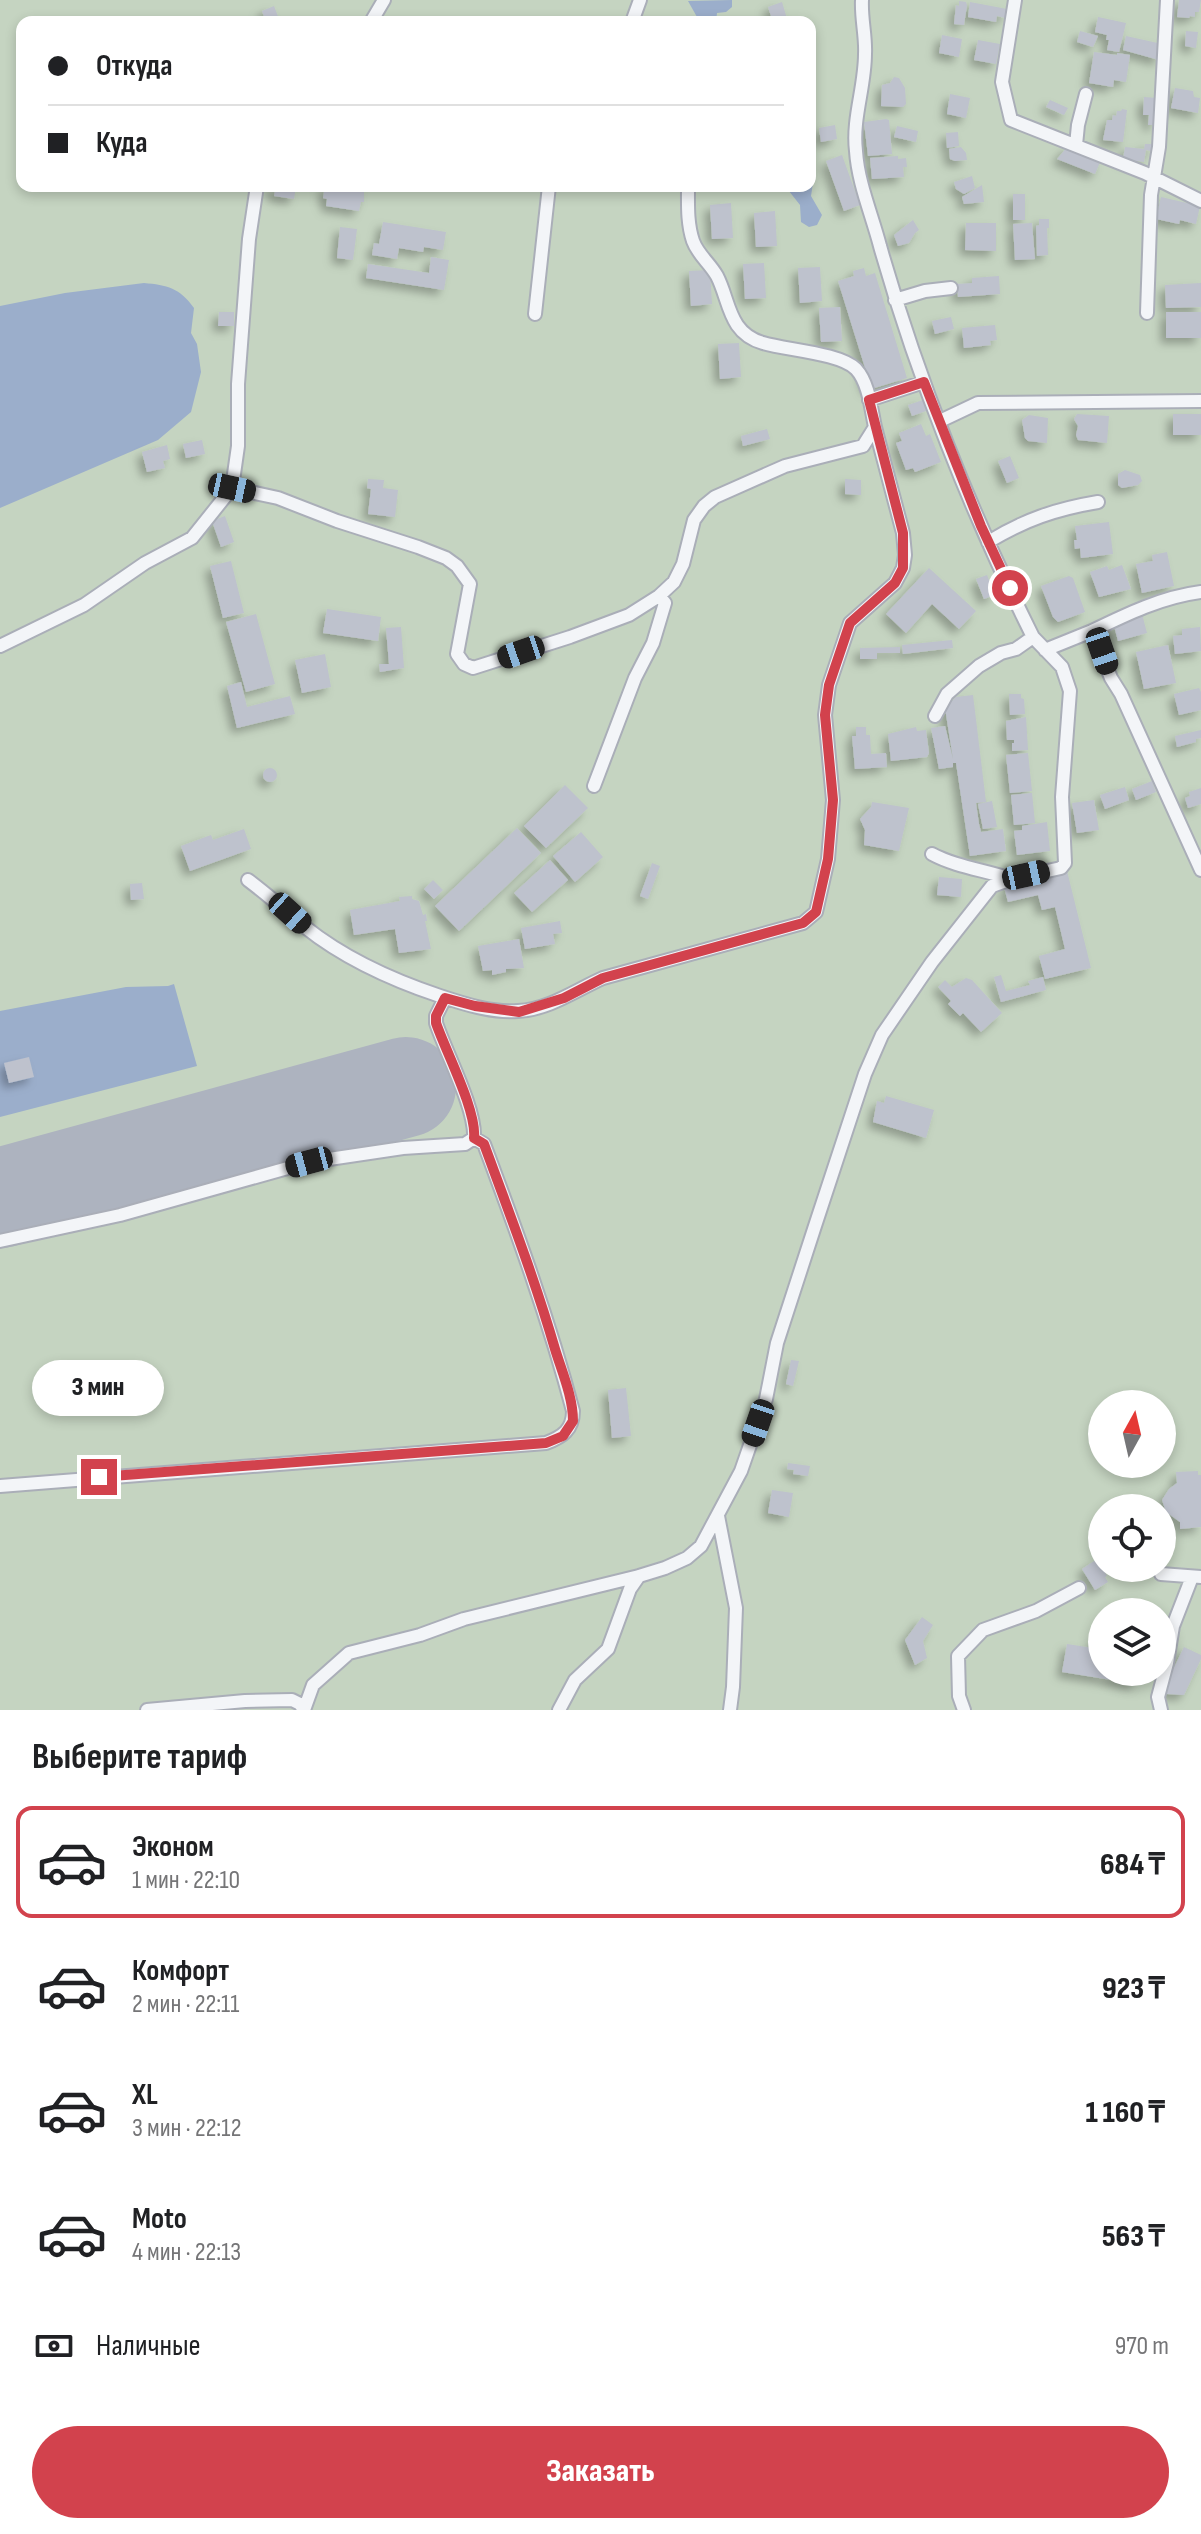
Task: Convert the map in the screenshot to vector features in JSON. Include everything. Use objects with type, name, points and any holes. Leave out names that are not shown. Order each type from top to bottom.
[{"type":"street","points":[[304,1710],[313,1685],[349,1653],[420,1635],[464,1619],[639,1576],[687,1558],[701,1546],[741,1471],[766,1399],[777,1343],[856,1099],[882,1035],[965,918],[992,886],[1061,868],[1065,863],[1062,797],[1070,691],[1062,667],[1033,637],[988,542],[895,300],[856,154],[855,136],[865,55],[862,0]]},
{"type":"street","points":[[1015,0],[1002,82],[1011,120],[1155,178],[1201,201]]},
{"type":"street","points":[[1147,313],[1151,195],[1159,147],[1167,0]]},
{"type":"street","points":[[1076,145],[1086,94]]},
{"type":"street","points":[[0,646],[84,605],[145,563],[192,538],[232,488],[238,446],[238,384],[249,239],[256,192]]},
{"type":"street","points":[[535,314],[548,192]]},
{"type":"street","points":[[248,880],[307,928],[371,970],[445,998],[519,1012],[564,998],[603,978],[803,923],[816,912],[828,859],[833,800],[825,715],[829,685],[850,623],[895,583],[903,568],[903,533],[864,379],[854,367],[836,358],[760,342],[740,329],[729,313],[718,278],[701,258],[692,239],[687,216],[688,192]]},
{"type":"street","points":[[895,300],[925,291],[951,288]]},
{"type":"street","points":[[869,400],[924,382]]},
{"type":"street","points":[[940,421],[978,403],[1201,401]]},
{"type":"street","points":[[232,488],[278,498],[418,547],[457,566],[470,584],[457,654],[464,664],[473,668],[629,615],[659,596],[674,582],[683,564],[694,520],[715,497],[785,466],[863,446],[875,427]]},
{"type":"street","points":[[988,542],[1019,523],[1098,502]]},
{"type":"street","points":[[1045,650],[1128,613],[1178,595],[1201,592]]},
{"type":"street","points":[[594,786],[657,629],[665,603],[659,596]]},
{"type":"street","points":[[1092,631],[1201,870]]},
{"type":"street","points":[[935,716],[947,694],[979,666],[1001,653],[1016,649],[1033,637]]},
{"type":"street","points":[[932,854],[946,862],[1011,879]]},
{"type":"street","points":[[445,998],[436,1023],[466,1102],[474,1138]]},
{"type":"street","points":[[0,1241],[120,1215],[309,1162],[403,1148],[465,1144],[474,1138]]},
{"type":"street","points":[[0,1486],[546,1443],[563,1436],[573,1421],[573,1411],[547,1320],[484,1144],[474,1138]]},
{"type":"street","points":[[718,1516],[736,1608],[730,1710]]},
{"type":"street","points":[[1161,1710],[1158,1697],[1173,1626],[1196,1577],[1176,1575]]},
{"type":"street","points":[[559,1710],[575,1680],[608,1649],[630,1589],[639,1576]]},
{"type":"street","points":[[964,1710],[959,1696],[958,1656],[983,1630],[1036,1611],[1079,1588]]},
{"type":"street","points":[[147,1710],[292,1700],[304,1710]]},
{"type":"green space","points":[[0,0],[1201,0],[1201,1710],[0,1710]]},
{"type":"water","points":[[732,0],[732,7],[726,12],[717,13],[717,16],[696,16],[688,1]]},
{"type":"water","points":[[790,192],[812,192],[822,215],[817,225],[809,227],[801,222],[800,205]]},
{"type":"water","points":[[144,283],[172,289],[184,296],[194,308],[191,333],[197,344],[201,372],[191,412],[158,440],[0,508],[0,306],[65,293]]},
{"type":"water","points":[[174,984],[197,1066],[0,1117],[0,1011],[126,987]]},
{"type":"building","points":[[1179,0],[1201,0],[1195,17],[1177,17]]},
{"type":"building","points":[[959,1],[967,5],[964,25],[954,24]]},
{"type":"building","points":[[782,2],[786,16],[771,16],[768,7]]},
{"type":"building","points":[[970,2],[1007,9],[1005,18],[997,16],[996,22],[968,17]]},
{"type":"building","points":[[274,6],[278,16],[264,16],[262,11]]},
{"type":"building","points":[[1098,17],[1126,23],[1119,52],[1107,50],[1107,35],[1095,32]]},
{"type":"building","points":[[1080,31],[1098,36],[1093,47],[1077,42]]},
{"type":"building","points":[[1186,31],[1198,32],[1196,48],[1185,46]]},
{"type":"building","points":[[942,35],[962,39],[959,57],[939,53]]},
{"type":"building","points":[[1126,36],[1162,44],[1159,60],[1123,50]]},
{"type":"building","points":[[978,40],[1000,44],[996,64],[974,60]]},
{"type":"building","points":[[1094,52],[1130,55],[1126,82],[1114,80],[1113,87],[1089,83]]},
{"type":"building","points":[[894,77],[899,78],[905,88],[906,104],[903,107],[881,106],[882,85],[890,83]]},
{"type":"building","points":[[1175,88],[1193,91],[1194,97],[1200,98],[1198,113],[1171,108]]},
{"type":"building","points":[[950,94],[970,98],[966,118],[947,114]]},
{"type":"building","points":[[1144,97],[1157,98],[1155,125],[1148,125],[1149,115],[1143,115]]},
{"type":"building","points":[[1050,100],[1068,108],[1064,115],[1046,107]]},
{"type":"building","points":[[1127,110],[1123,142],[1103,140],[1107,120],[1112,120],[1113,115],[1116,116],[1117,111]]},
{"type":"building","points":[[889,120],[892,154],[868,156],[864,122]]},
{"type":"building","points":[[835,125],[837,139],[821,142],[819,128]]},
{"type":"building","points":[[897,126],[918,131],[916,142],[894,137]]},
{"type":"building","points":[[958,132],[959,146],[947,148],[946,133]]},
{"type":"building","points":[[1145,144],[1152,144],[1151,151],[1146,150],[1144,162],[1123,159],[1125,147],[1144,149]]},
{"type":"building","points":[[1068,146],[1101,160],[1095,174],[1057,159]]},
{"type":"building","points":[[961,147],[967,160],[950,159],[949,149]]},
{"type":"building","points":[[842,155],[860,205],[844,211],[826,161]]},
{"type":"building","points":[[898,156],[898,159],[906,158],[904,177],[872,179],[870,158]]},
{"type":"building","points":[[972,176],[975,188],[964,194],[956,189],[954,182]]},
{"type":"building","points":[[982,185],[984,202],[964,204],[962,197]]},
{"type":"building","points":[[275,192],[295,192],[294,199],[274,196]]},
{"type":"building","points":[[324,192],[364,192],[364,202],[361,202],[359,211],[326,206],[327,199],[323,198]]},
{"type":"building","points":[[1013,194],[1025,194],[1025,220],[1013,220]]},
{"type":"building","points":[[1161,197],[1200,206],[1196,224],[1156,219]]},
{"type":"building","points":[[731,203],[733,238],[712,239],[710,205]]},
{"type":"building","points":[[775,211],[777,246],[756,247],[754,213]]},
{"type":"building","points":[[1039,219],[1049,219],[1048,255],[1037,256],[1036,226]]},
{"type":"building","points":[[913,220],[919,230],[909,243],[898,246],[894,235]]},
{"type":"building","points":[[383,222],[446,232],[443,250],[424,247],[423,252],[399,248],[397,259],[372,255],[374,243],[379,244]]},
{"type":"building","points":[[966,223],[996,223],[996,251],[965,250]]},
{"type":"building","points":[[1032,223],[1035,259],[1015,260],[1013,224]]},
{"type":"building","points":[[340,227],[357,229],[353,260],[337,258]]},
{"type":"building","points":[[431,257],[449,260],[444,290],[366,278],[368,264],[429,273]]},
{"type":"building","points":[[764,263],[766,298],[745,299],[743,264]]},
{"type":"building","points":[[820,267],[822,301],[800,303],[798,268]]},
{"type":"building","points":[[864,268],[866,276],[875,273],[907,378],[868,390],[863,373],[866,371],[838,281],[854,276],[853,271]]},
{"type":"building","points":[[710,270],[712,304],[691,306],[689,271]]},
{"type":"building","points":[[999,276],[1000,294],[958,297],[957,284],[972,283],[972,278]]},
{"type":"building","points":[[1201,283],[1201,307],[1166,308],[1165,285]]},
{"type":"building","points":[[840,307],[842,341],[821,342],[819,308]]},
{"type":"building","points":[[219,312],[234,312],[234,326],[218,326]]},
{"type":"building","points":[[1166,312],[1201,312],[1201,338],[1166,338]]},
{"type":"building","points":[[951,317],[954,329],[935,334],[932,321]]},
{"type":"building","points":[[995,325],[997,340],[990,341],[991,345],[964,348],[962,328]]},
{"type":"building","points":[[739,343],[741,377],[720,379],[718,344]]},
{"type":"building","points":[[923,400],[926,411],[912,416],[908,405]]},
{"type":"building","points":[[1077,414],[1109,416],[1107,443],[1078,440],[1078,426],[1074,419]]},
{"type":"building","points":[[1173,414],[1201,414],[1201,435],[1173,435]]},
{"type":"building","points":[[1029,415],[1048,418],[1047,443],[1025,438],[1022,420]]},
{"type":"building","points":[[921,424],[926,436],[930,434],[941,462],[915,472],[913,468],[906,470],[896,443],[902,441],[899,433]]},
{"type":"building","points":[[767,429],[770,439],[743,446],[741,436]]},
{"type":"building","points":[[202,440],[205,454],[186,458],[183,444]]},
{"type":"building","points":[[167,445],[170,459],[163,461],[165,468],[147,472],[142,452]]},
{"type":"building","points":[[1010,456],[1019,478],[1007,483],[998,461]]},
{"type":"building","points":[[1125,470],[1140,475],[1142,481],[1138,485],[1122,488],[1118,485],[1118,474]]},
{"type":"building","points":[[368,479],[384,480],[383,488],[398,490],[395,517],[368,514],[371,489],[367,488]]},
{"type":"building","points":[[845,479],[861,480],[861,495],[845,494]]},
{"type":"building","points":[[225,516],[234,542],[221,547],[212,521]]},
{"type":"building","points":[[1109,522],[1113,554],[1081,558],[1080,548],[1075,549],[1075,526]]},
{"type":"building","points":[[1167,552],[1174,586],[1142,593],[1136,564],[1153,561],[1152,555]]},
{"type":"building","points":[[231,561],[244,613],[223,618],[210,566]]},
{"type":"building","points":[[1122,565],[1131,589],[1099,597],[1090,572]]},
{"type":"building","points":[[929,568],[976,611],[959,629],[932,604],[906,633],[886,614]]},
{"type":"building","points":[[987,575],[995,595],[984,599],[976,579]]},
{"type":"building","points":[[1069,576],[1073,578],[1085,612],[1058,622],[1041,586]]},
{"type":"building","points":[[327,609],[381,617],[378,641],[323,633]]},
{"type":"building","points":[[256,614],[275,684],[246,692],[226,622]]},
{"type":"building","points":[[1142,614],[1147,633],[1118,641],[1113,622]]},
{"type":"building","points":[[401,627],[404,668],[380,672],[379,664],[389,664],[386,628]]},
{"type":"building","points":[[1200,627],[1201,651],[1175,654],[1173,636],[1182,635],[1182,629]]},
{"type":"building","points":[[952,640],[953,648],[903,654],[902,645]]},
{"type":"building","points":[[1168,645],[1176,683],[1144,689],[1136,652]]},
{"type":"building","points":[[900,647],[900,653],[877,653],[877,659],[860,659],[860,648]]},
{"type":"building","points":[[325,654],[331,687],[302,693],[295,660]]},
{"type":"building","points":[[241,682],[247,707],[290,696],[295,714],[237,728],[227,686]]},
{"type":"building","points":[[1199,688],[1201,710],[1179,715],[1174,694]]},
{"type":"building","points":[[1009,694],[1021,694],[1025,714],[1010,715]]},
{"type":"building","points":[[973,695],[986,802],[976,803],[979,824],[981,832],[1003,829],[1006,851],[970,856],[956,763],[953,767],[939,769],[931,728],[945,726],[953,759],[945,708],[956,697]]},
{"type":"building","points":[[1026,717],[1028,750],[1012,751],[1014,740],[1007,740],[1006,721]]},
{"type":"building","points":[[856,727],[866,727],[866,735],[870,735],[871,754],[886,753],[887,767],[855,769],[852,736],[856,736]]},
{"type":"building","points":[[916,727],[917,731],[926,730],[927,757],[891,761],[888,734]]},
{"type":"building","points":[[1201,730],[1201,738],[1196,742],[1177,747],[1175,736]]},
{"type":"building","points":[[1028,753],[1032,791],[1010,793],[1006,755]]},
{"type":"building","points":[[270,768],[277,775],[270,782],[263,775]]},
{"type":"building","points":[[1152,781],[1156,792],[1136,800],[1132,789]]},
{"type":"building","points":[[565,785],[588,808],[546,848],[524,826]]},
{"type":"building","points":[[1125,787],[1129,800],[1105,809],[1100,795]]},
{"type":"building","points":[[1201,788],[1201,804],[1188,808],[1185,798],[1190,796],[1189,792]]},
{"type":"building","points":[[1032,793],[1035,823],[1014,825],[1011,795]]},
{"type":"building","points":[[1094,800],[1099,830],[1077,833],[1072,803]]},
{"type":"building","points":[[992,801],[997,827],[983,829],[978,804]]},
{"type":"building","points":[[872,802],[909,808],[899,851],[864,845],[865,830],[860,819]]},
{"type":"building","points":[[1047,822],[1050,851],[1017,855],[1014,831],[1022,830],[1022,826]]},
{"type":"building","points":[[517,828],[541,853],[459,931],[435,906]]},
{"type":"building","points":[[244,829],[251,849],[190,871],[181,846],[211,835],[213,840]]},
{"type":"building","points":[[581,832],[603,857],[575,882],[553,856]]},
{"type":"building","points":[[550,860],[568,880],[532,912],[514,893]]},
{"type":"building","points":[[652,863],[660,866],[648,899],[640,896]]},
{"type":"building","points":[[1067,871],[1091,968],[1045,979],[1039,956],[1065,949],[1055,907],[1042,910],[1038,895],[1008,902],[1004,887]]},
{"type":"building","points":[[939,877],[962,879],[961,897],[937,895]]},
{"type":"building","points":[[433,880],[443,890],[434,899],[424,889]]},
{"type":"building","points":[[142,883],[144,899],[131,900],[130,884]]},
{"type":"building","points":[[412,896],[412,899],[419,901],[423,915],[426,914],[431,949],[399,953],[395,929],[354,935],[350,910]]},
{"type":"building","points":[[560,921],[562,933],[553,934],[555,944],[525,949],[521,928]]},
{"type":"building","points":[[519,939],[524,968],[506,969],[506,972],[492,975],[492,970],[483,971],[478,946]]},
{"type":"building","points":[[1001,975],[1006,991],[1030,985],[1028,981],[1043,977],[1046,990],[1001,1002],[994,977]]},
{"type":"building","points":[[966,978],[972,980],[1002,1013],[981,1032],[963,1013],[960,1016],[948,1004],[951,1001],[938,987],[945,980],[952,987]]},
{"type":"building","points":[[29,1057],[34,1077],[9,1083],[4,1063]]},
{"type":"building","points":[[886,1096],[934,1110],[926,1138],[873,1122],[877,1101],[884,1103]]},
{"type":"building","points":[[791,1360],[799,1361],[793,1386],[786,1384]]},
{"type":"building","points":[[626,1388],[631,1436],[612,1438],[608,1390]]},
{"type":"building","points":[[788,1463],[810,1466],[808,1476],[793,1474],[794,1470],[787,1469]]},
{"type":"building","points":[[1198,1471],[1201,1475],[1201,1527],[1180,1529],[1180,1522],[1176,1519],[1176,1494],[1166,1494],[1177,1483],[1176,1472]]},
{"type":"building","points":[[772,1490],[793,1493],[789,1517],[768,1513]]},
{"type":"building","points":[[1088,1565],[1088,1579],[1082,1569]]},
{"type":"building","points":[[1090,1582],[1108,1582],[1095,1590]]},
{"type":"building","points":[[922,1617],[933,1625],[923,1641],[927,1658],[915,1665],[905,1640]]},
{"type":"building","points":[[1067,1644],[1088,1647],[1088,1676],[1062,1672]]},
{"type":"building","points":[[1184,1647],[1201,1655],[1184,1695],[1167,1694],[1163,1690],[1165,1686],[1176,1686],[1176,1663]]},
{"type":"runway","points":[[0,1198],[406,1087]]},
{"type":"route","points":[[99,1477],[546,1443],[563,1436],[573,1421],[573,1411],[520,1241],[484,1144],[474,1138],[466,1102],[436,1023],[445,998],[519,1012],[564,998],[603,978],[803,923],[816,912],[828,859],[833,800],[825,715],[829,685],[850,623],[895,583],[903,568],[905,555],[903,533],[869,400],[924,382],[981,526],[1010,588]]}]
